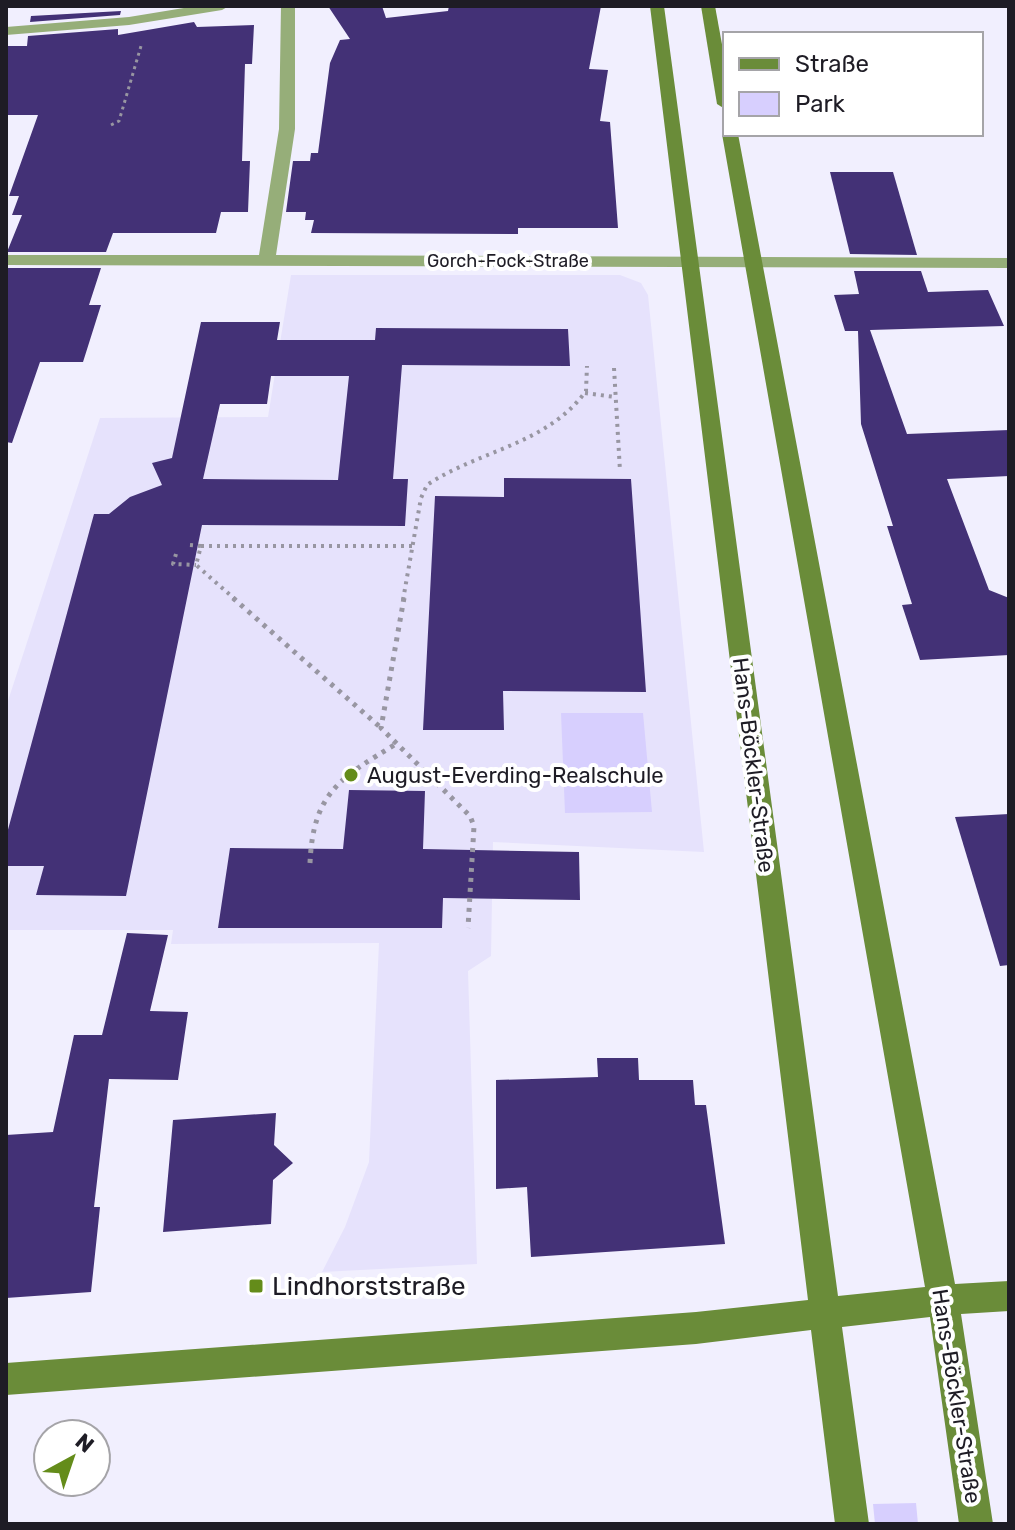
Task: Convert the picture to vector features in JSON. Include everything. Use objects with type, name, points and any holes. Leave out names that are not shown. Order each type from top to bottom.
[{"type":"main road","name":"Hans-Böckler-Straße","points":[[657,6],[852,1524]]},
{"type":"main road","points":[[708,6],[723,92]]},
{"type":"main road","name":"Hans-Böckler-Straße","points":[[730,136],[943,1300],[976,1524]]},
{"type":"main road","points":[[6,1379],[825,1316],[943,1300],[1009,1296]]},
{"type":"street","points":[[74,6],[74,27]]},
{"type":"street","points":[[6,31],[74,27],[222,6]]},
{"type":"street","points":[[267,260],[287,129],[288,6]]},
{"type":"street","name":"Gorch-Fock-Straße","points":[[6,260],[1009,263]]},
{"type":"path","points":[[111,125],[119,121],[148,18]]},
{"type":"path","points":[[381,728],[421,498],[427,485],[534,436],[574,408],[585,393],[589,380],[587,366]]},
{"type":"path","points":[[614,368],[620,471]]},
{"type":"path","points":[[585,393],[615,397]]},
{"type":"path","points":[[190,545],[412,546]]},
{"type":"path","points":[[196,565],[201,546]]},
{"type":"path","points":[[176,554],[173,564],[196,565],[381,728],[470,816],[474,826],[468,928]]},
{"type":"path","points":[[310,863],[316,817],[332,786],[396,744]]},
{"type":"shaded area","name":"August-Everding-Realschule","points":[[291,275],[620,275],[641,283],[648,295],[704,852],[493,842],[491,956],[468,971],[477,1264],[322,1272],[345,1227],[369,1162],[379,943],[171,944],[173,930],[6,930],[6,707],[100,418],[268,417]]},
{"type":"green space","points":[[561,713],[643,713],[652,812],[565,813]]},
{"type":"green space","points":[[916,1503],[918,1524],[875,1524],[873,1504]]},
{"type":"building","points":[[328,6],[382,6],[386,18],[448,11],[449,6],[601,6],[589,69],[608,70],[600,121],[610,122],[618,228],[518,228],[518,234],[311,233],[314,220],[305,220],[306,212],[286,212],[293,161],[310,161],[311,153],[318,153],[330,63],[340,40],[350,39]]},
{"type":"building","points":[[121,11],[120,15],[30,22],[31,16]]},
{"type":"building","points":[[194,22],[197,27],[254,25],[252,64],[245,64],[242,161],[250,161],[248,212],[221,212],[216,233],[113,233],[106,252],[7,252],[22,215],[12,215],[19,196],[9,196],[38,115],[6,115],[6,46],[27,46],[28,36],[118,29],[118,35]]},
{"type":"building","points":[[830,172],[893,172],[917,255],[850,254]]},
{"type":"building","points":[[6,268],[101,268],[89,305],[101,305],[83,362],[40,362],[12,443],[6,442]]},
{"type":"building","points":[[854,271],[921,271],[928,292],[988,290],[1004,326],[870,330],[907,434],[1009,430],[1009,476],[947,479],[989,590],[1009,598],[1009,655],[920,660],[902,605],[912,604],[887,526],[893,526],[861,424],[858,331],[845,331],[834,295],[859,294]]},
{"type":"building","points":[[201,322],[280,322],[277,340],[375,340],[376,328],[568,329],[570,366],[402,365],[393,479],[408,479],[405,526],[202,525],[126,896],[36,895],[44,866],[6,866],[6,837],[94,514],[109,514],[130,497],[162,485],[152,463],[172,458]],"holes":[[[271,376],[349,376],[338,480],[203,479],[220,404],[267,404]]]},
{"type":"building","points":[[504,478],[631,479],[646,692],[503,691],[504,730],[423,730],[435,496],[504,497]]},
{"type":"building","points":[[349,790],[425,791],[423,849],[579,852],[580,900],[443,898],[442,928],[218,928],[230,848],[343,849]]},
{"type":"building","points":[[1009,814],[1009,965],[1000,966],[955,817]]},
{"type":"building","points":[[127,933],[168,935],[150,1011],[188,1012],[178,1080],[109,1079],[94,1207],[100,1207],[91,1292],[6,1298],[6,1135],[53,1132],[74,1035],[102,1035]]},
{"type":"building","points":[[597,1058],[638,1058],[639,1080],[693,1080],[695,1105],[706,1105],[725,1244],[531,1257],[527,1187],[496,1189],[496,1080],[598,1077]]},
{"type":"building","points":[[276,1113],[274,1145],[293,1163],[273,1180],[271,1224],[163,1232],[173,1120]]},
{"type":"place","name":"August-Everding-Realschule","points":[[351,775]]},
{"type":"place","name":"Lindhorststraße","points":[[256,1286]]}]
